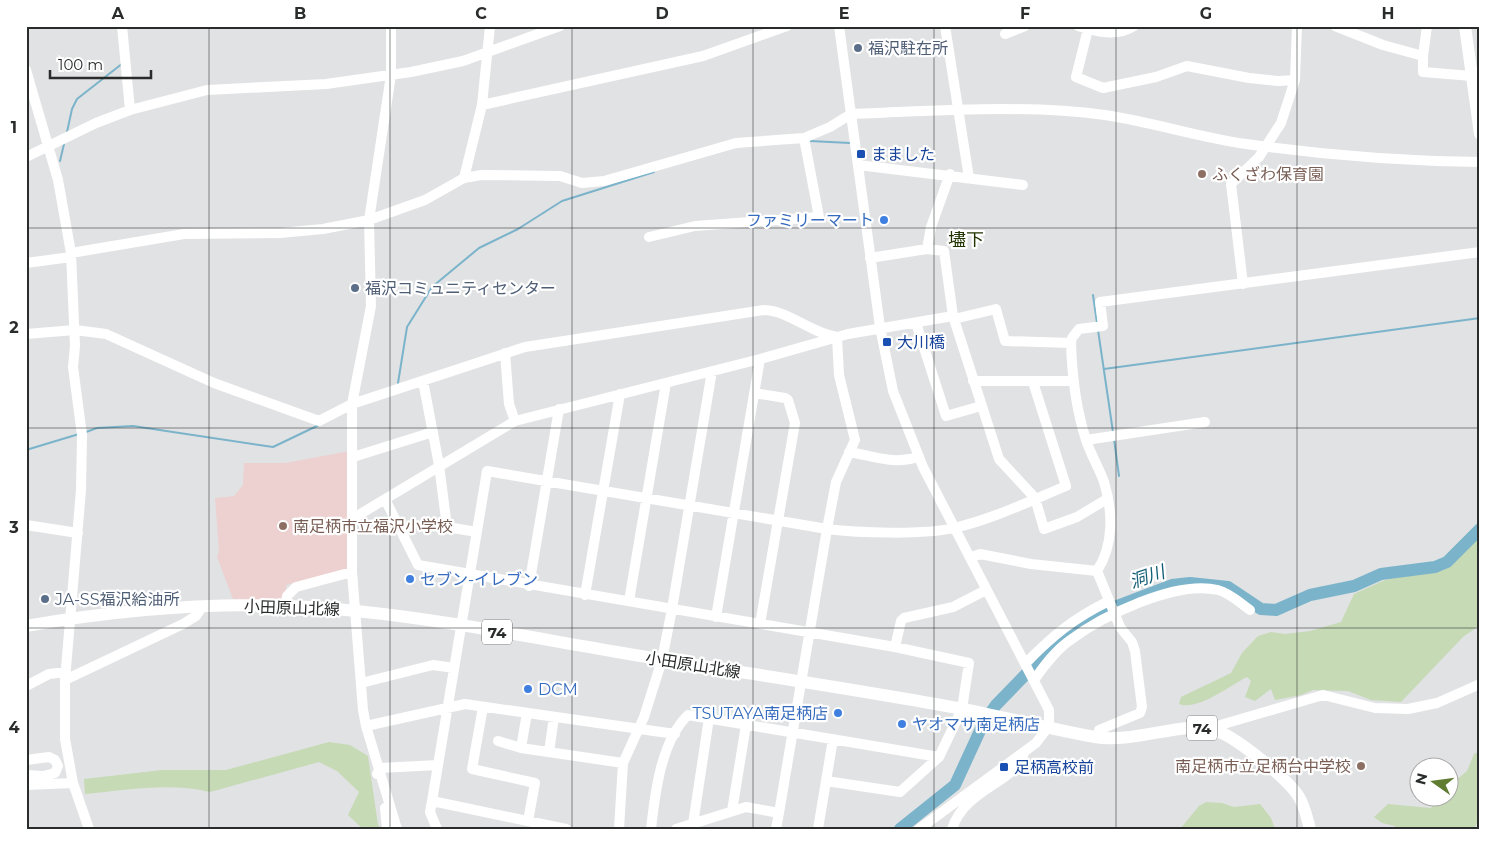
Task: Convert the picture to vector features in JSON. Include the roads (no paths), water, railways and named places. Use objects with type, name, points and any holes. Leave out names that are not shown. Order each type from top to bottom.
[{"type":"main road","points":[[1465,26],[1480,134]]},
{"type":"main road","name":"小田原山北線","points":[[26,626],[69,619],[202,607],[285,606],[355,610],[463,626],[963,709],[1099,738],[1124,739],[1196,728],[1210,728],[1236,740],[1290,786],[1306,811],[1310,829]]},
{"type":"street","points":[[122,26],[130,110]]},
{"type":"street","points":[[391,26],[391,75],[369,220],[371,306],[352,404],[354,457],[352,572],[366,726],[397,829]]},
{"type":"street","points":[[464,178],[482,105],[490,26]]},
{"type":"street","points":[[482,105],[703,56],[787,26]]},
{"type":"street","points":[[839,26],[880,328],[894,391],[918,457],[953,528],[1049,710],[1049,726],[1043,736],[1025,752],[981,782],[920,829]]},
{"type":"street","points":[[945,26],[969,178]]},
{"type":"street","points":[[1006,34],[1026,26]]},
{"type":"street","points":[[1134,26],[1125,32],[1119,33],[1083,28],[1076,77],[1103,88],[1156,77],[1187,66],[1248,78],[1278,81],[1295,80]]},
{"type":"street","points":[[1243,284],[1231,184],[1267,146],[1281,123],[1295,80],[1297,26]]},
{"type":"street","points":[[1335,26],[1383,45],[1422,56]]},
{"type":"street","points":[[1427,26],[1422,56],[1423,72],[1472,76]]},
{"type":"street","points":[[26,157],[48,145],[130,110],[207,90],[318,84],[391,75],[442,65],[488,53],[558,27]]},
{"type":"street","points":[[26,70],[61,192],[71,255],[75,330],[73,367],[82,432],[78,533],[65,676],[67,756],[72,779],[88,829]]},
{"type":"street","points":[[26,263],[184,234],[280,233],[323,229],[369,220],[425,200],[464,178],[481,175],[560,176],[582,183],[604,181],[736,143],[804,141],[851,114],[957,110],[1042,110],[1106,116],[1213,138],[1267,146],[1345,155],[1480,162]]},
{"type":"street","points":[[649,237],[695,226],[819,217],[804,141]]},
{"type":"street","points":[[858,165],[950,174],[1023,185]]},
{"type":"street","points":[[928,249],[931,227],[950,174]]},
{"type":"street","points":[[870,258],[928,249],[944,251],[953,317],[999,459],[1036,498],[1044,529],[1077,517],[1108,499]]},
{"type":"street","points":[[1099,738],[1099,730],[1140,713],[1142,707],[1135,651],[1132,642],[1120,627],[1097,571],[1106,553],[1110,539],[1108,499],[1104,483],[1086,440],[1072,381],[1071,343],[1079,328],[1103,326],[1100,302],[1480,252]]},
{"type":"street","points":[[352,519],[515,421],[760,359],[837,337],[996,309],[1005,342],[1071,343]]},
{"type":"street","points":[[26,334],[75,330],[106,334],[214,383],[314,421],[319,421],[352,404],[506,353],[548,342],[764,310],[782,313],[821,334],[837,337]]},
{"type":"street","points":[[916,323],[946,416],[981,406]]},
{"type":"street","points":[[776,829],[836,482],[855,440],[839,375],[837,337]]},
{"type":"street","points":[[506,353],[509,404],[515,421]]},
{"type":"street","points":[[716,617],[760,359]]},
{"type":"street","points":[[619,829],[623,764],[644,717],[662,660],[712,371]]},
{"type":"street","points":[[973,380],[1072,381]]},
{"type":"street","points":[[423,381],[439,465],[447,527],[477,532]]},
{"type":"street","points":[[438,829],[430,812],[454,668],[463,626],[487,471],[734,511],[778,521],[847,532],[927,531],[953,528],[1066,486],[1033,382]]},
{"type":"street","points":[[628,602],[666,383]]},
{"type":"street","points":[[754,393],[788,400],[795,423],[760,624]]},
{"type":"street","points":[[585,595],[620,394]]},
{"type":"street","points":[[529,586],[559,409]]},
{"type":"street","points":[[1086,440],[1205,422]]},
{"type":"street","points":[[354,457],[433,432]]},
{"type":"street","points":[[849,452],[904,462],[918,457]]},
{"type":"street","points":[[385,499],[418,565],[470,576],[895,647],[970,663],[963,709],[940,757],[900,792],[826,781]]},
{"type":"street","points":[[26,525],[78,533]]},
{"type":"street","points":[[970,558],[980,554],[1031,564],[1097,571]]},
{"type":"street","points":[[285,606],[287,596],[296,587],[352,572]]},
{"type":"street","points":[[1033,680],[1052,656],[1068,641],[1114,614],[1159,596],[1186,589],[1220,591],[1250,610]]},
{"type":"street","points":[[895,647],[900,621],[904,618],[952,607],[986,590]]},
{"type":"street","points":[[1025,664],[1056,632],[1072,620],[1109,601]]},
{"type":"street","points":[[26,686],[49,674],[65,676],[183,624],[196,616],[202,607]]},
{"type":"street","points":[[362,683],[433,664],[454,668]]},
{"type":"street","points":[[1210,728],[1323,695],[1375,708],[1408,709],[1437,703],[1480,684]]},
{"type":"street","points":[[366,726],[465,704],[675,734]]},
{"type":"street","points":[[483,707],[472,769],[535,783],[528,821]]},
{"type":"street","points":[[522,748],[527,713]]},
{"type":"street","points":[[651,829],[663,757],[688,715],[940,757]]},
{"type":"street","points":[[549,752],[554,717]]},
{"type":"street","points":[[692,824],[710,718]]},
{"type":"street","points":[[732,811],[746,725]]},
{"type":"street","points":[[818,829],[832,739]]},
{"type":"street","points":[[498,741],[522,748],[623,764]]},
{"type":"street","points":[[952,829],[964,806],[977,794],[1013,770],[1022,761],[1025,752]]},
{"type":"street","points":[[26,760],[49,757],[55,760],[58,766],[55,773],[43,776],[26,775]]},
{"type":"street","points":[[380,768],[438,765]]},
{"type":"street","points":[[380,768],[378,782],[387,816],[387,829]]},
{"type":"street","points":[[26,785],[72,779]]},
{"type":"street","points":[[432,801],[566,829]]},
{"type":"street","points":[[676,829],[746,807],[779,813]]},
{"type":"street","points":[[715,817],[715,829]]},
{"type":"waterway","points":[[67,132],[72,109],[77,99],[123,63]]},
{"type":"waterway","points":[[810,141],[850,143]]},
{"type":"waterway","points":[[60,161],[64,144]]},
{"type":"waterway","points":[[398,383],[407,327],[432,287],[479,248],[518,229],[562,201],[654,172]]},
{"type":"waterway","points":[[1093,295],[1097,323]]},
{"type":"waterway","points":[[1104,369],[1480,318]]},
{"type":"waterway","points":[[1098,330],[1113,432]]},
{"type":"waterway","points":[[86,432],[97,428],[133,426],[273,447],[319,425]]},
{"type":"waterway","points":[[26,450],[79,434]]},
{"type":"waterway","points":[[1114,439],[1119,476]]},
{"type":"waterway","name":"洞川","points":[[900,829],[955,785],[984,722],[996,705],[1062,637],[1101,612],[1172,585],[1190,583],[1228,587],[1261,609],[1276,610],[1310,595],[1354,586],[1381,574],[1435,567],[1447,562],[1480,529]]},
{"type":"place","name":"福沢駐在所","points":[[858,48]]},
{"type":"place","name":"まました","points":[[861,154]]},
{"type":"place","name":"ふくざわ保育園","points":[[1202,174]]},
{"type":"place","name":"ファミリーマート","points":[[884,220]]},
{"type":"place","name":"福沢コミュニティセンター","points":[[355,288]]},
{"type":"place","name":"大川橋","points":[[887,342]]},
{"type":"place","name":"南足柄市立福沢小学校","points":[[283,526]]},
{"type":"place","name":"セブン-イレブン","points":[[410,579]]},
{"type":"place","name":"JA-SS福沢給油所","points":[[45,599]]},
{"type":"place","name":"DCM","points":[[528,689]]},
{"type":"place","name":"TSUTAYA南足柄店","points":[[838,713]]},
{"type":"place","name":"ヤオマサ南足柄店","points":[[902,724]]},
{"type":"place","name":"南足柄市立足柄台中学校","points":[[1361,766]]},
{"type":"place","name":"足柄高校前","points":[[1004,767]]},
{"type":"district","name":"壗下","points":[[966,240]]}]
